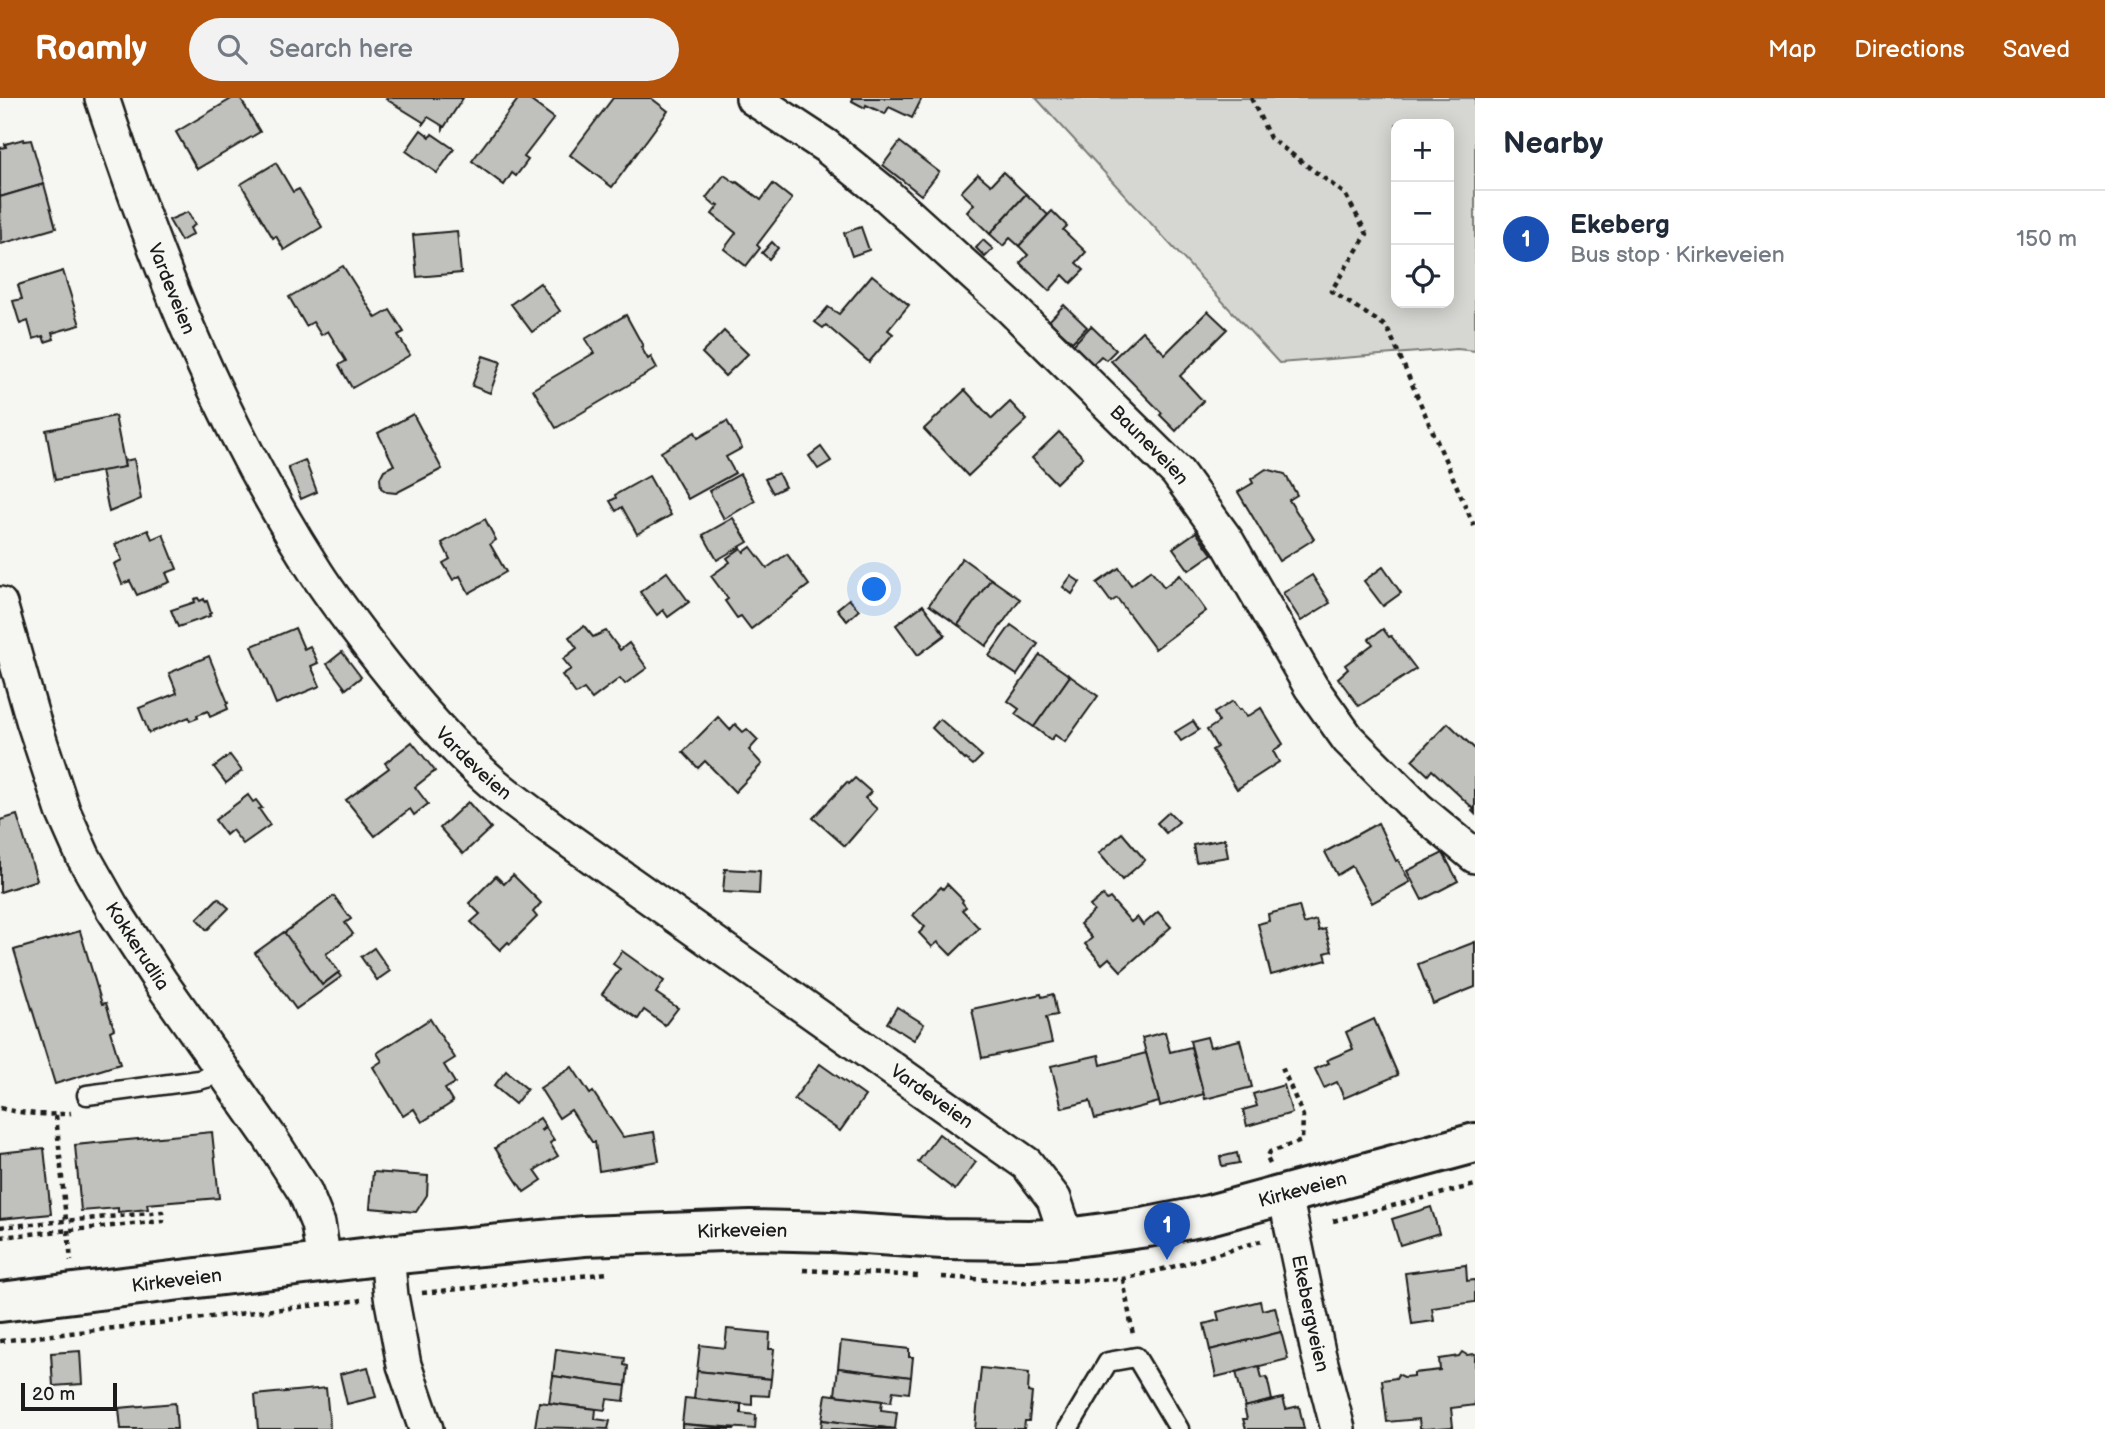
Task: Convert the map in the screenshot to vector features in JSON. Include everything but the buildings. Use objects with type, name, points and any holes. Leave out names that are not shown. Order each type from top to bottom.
[{"type":"main road","name":"Kirkeveien","points":[[0,1302],[324,1262],[584,1236],[750,1230],[955,1239],[1067,1238],[1185,1220],[1475,1143]]},
{"type":"street","name":"Vardeveien","points":[[103,98],[127,173],[171,292],[215,393],[243,449],[318,576],[398,683],[440,731],[493,783],[553,829],[1027,1164],[1054,1199],[1067,1238]]},
{"type":"street","name":"Bauneveien","points":[[753,98],[826,146],[883,192],[1011,307],[1177,472],[1227,541],[1311,687],[1348,739],[1418,810],[1475,856]]},
{"type":"street","name":"Kokkerudlia","points":[[0,604],[33,720],[59,798],[83,856],[159,981],[269,1136],[305,1192],[317,1223],[324,1262]]},
{"type":"street","name":"Ekebergveien","points":[[1285,1195],[1318,1352],[1338,1429]]},
{"type":"street","points":[[387,1255],[391,1296],[404,1365],[426,1429]]},
{"type":"lane","points":[[84,1103],[199,1080],[222,1069]]},
{"type":"lane","points":[[1068,1429],[1108,1362],[1136,1356],[1179,1429]]},
{"type":"path","points":[[1251,98],[1270,138],[1345,194],[1367,234],[1331,291],[1387,327],[1475,528]]},
{"type":"path","points":[[1282,1067],[1303,1116],[1302,1141],[1270,1152],[1267,1158],[1285,1195]]},
{"type":"path","points":[[0,1108],[56,1115],[84,1103]]},
{"type":"path","points":[[56,1115],[66,1220]]},
{"type":"path","points":[[0,1227],[162,1212],[163,1221],[0,1237]]},
{"type":"path","points":[[68,1230],[71,1269]]},
{"type":"path","points":[[1123,1279],[1136,1356]]},
{"type":"path","points":[[0,1340],[369,1299]]},
{"type":"shaded area","points":[[1036,98],[1475,98],[1475,351],[1457,349],[1279,363]]},
{"type":"place","name":"Ekeberg","points":[[1167,1260]]}]
